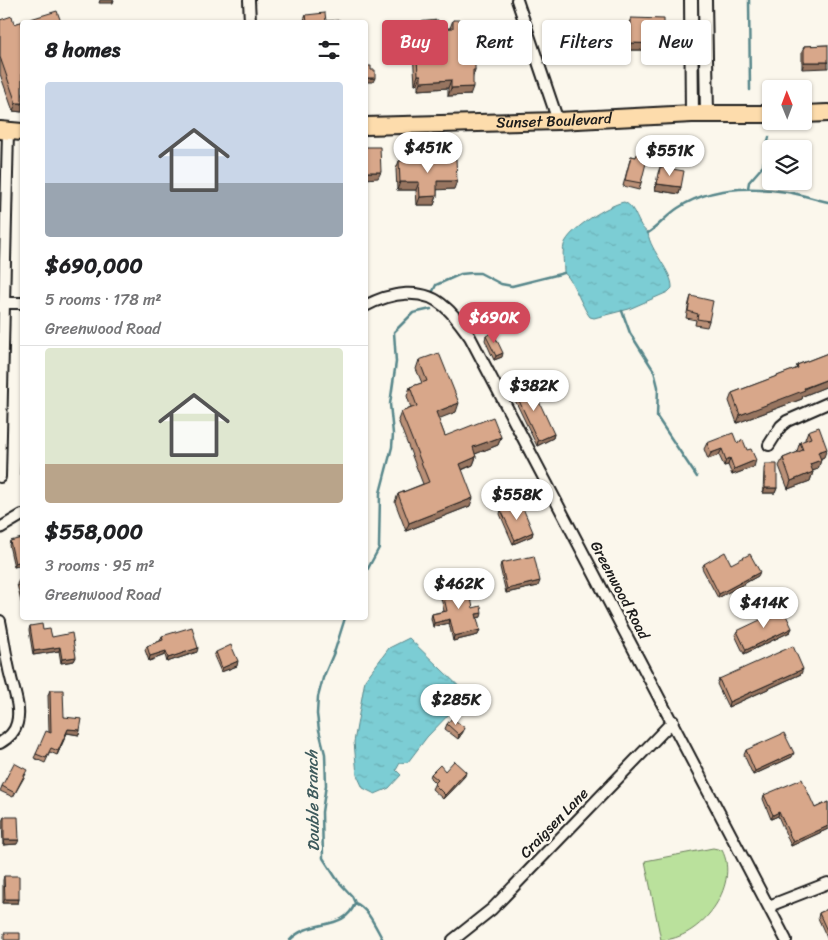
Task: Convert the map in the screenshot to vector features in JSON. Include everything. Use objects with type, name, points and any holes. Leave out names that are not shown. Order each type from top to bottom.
[{"type":"main road","name":"Sunset Boulevard","points":[[368,126],[700,114],[762,114]]},
{"type":"main road","points":[[812,114],[828,114]]},
{"type":"street","points":[[249,0],[250,20]]},
{"type":"street","points":[[517,0],[558,120]]},
{"type":"street","points":[[691,0],[700,114]]},
{"type":"street","points":[[700,114],[705,0]]},
{"type":"street","points":[[0,477],[10,131]]},
{"type":"street","name":"Greenwood Road","points":[[368,305],[396,295],[408,293],[432,298],[444,305],[456,317],[470,337],[786,940]]},
{"type":"street","points":[[4,303],[20,302]]},
{"type":"street","points":[[769,445],[781,426],[787,421],[828,403]]},
{"type":"street","points":[[0,528],[20,516]]},
{"type":"street","points":[[0,621],[11,678],[16,693],[18,715],[17,723],[12,733],[0,744]]},
{"type":"street","name":"Craigsen Lane","points":[[453,940],[492,909],[672,721]]},
{"type":"street","points":[[769,906],[828,883]]},
{"type":"green space","points":[[713,848],[722,850],[726,864],[726,879],[721,894],[713,908],[690,931],[676,938],[661,940],[645,861]]},
{"type":"water","points":[[624,202],[632,208],[644,230],[648,233],[653,247],[669,275],[672,288],[668,292],[629,309],[594,318],[590,317],[564,273],[564,245],[567,239],[581,225],[609,208]]},
{"type":"water","points":[[409,638],[473,700],[466,709],[455,708],[427,737],[408,762],[400,763],[396,770],[401,775],[389,788],[375,794],[363,788],[357,775],[354,742],[365,680],[389,648]]},
{"type":"building","points":[[57,11],[60,20],[27,20]]},
{"type":"building","points":[[325,13],[326,20],[307,20],[306,15]]},
{"type":"building","points":[[12,16],[14,24],[20,22],[20,103],[16,103],[0,57],[0,20]]},
{"type":"building","points":[[631,18],[664,19],[641,20],[641,43],[631,43]]},
{"type":"building","points":[[453,20],[458,20],[458,65],[475,65],[475,70],[473,70],[473,87],[451,88],[451,80],[421,82],[421,75],[418,75],[417,65],[448,65],[448,28],[453,28]]},
{"type":"building","points":[[828,45],[828,62],[804,62],[804,46]]},
{"type":"building","points":[[368,66],[371,66],[371,70],[375,70],[375,78],[368,78]]},
{"type":"building","points":[[368,147],[380,147],[381,172],[368,172]]},
{"type":"building","points":[[637,154],[643,155],[642,158],[647,159],[641,183],[625,180],[631,156],[636,157]]},
{"type":"building","points":[[436,157],[436,160],[456,159],[457,181],[437,181],[437,196],[420,197],[419,182],[400,182],[399,161]]},
{"type":"building","points":[[660,167],[684,171],[681,187],[657,184]]},
{"type":"building","points":[[691,296],[713,301],[709,321],[697,319],[698,314],[688,311]]},
{"type":"building","points":[[493,332],[503,353],[496,356],[486,336]]},
{"type":"building","points":[[439,353],[459,403],[436,412],[445,436],[493,417],[501,437],[473,447],[476,457],[460,464],[473,498],[409,523],[398,494],[429,482],[401,412],[417,406],[410,387],[427,381],[419,360]]},
{"type":"building","points":[[828,353],[828,379],[740,415],[732,393],[798,368],[797,365]]},
{"type":"building","points":[[530,382],[554,434],[538,441],[514,390]]},
{"type":"building","points":[[819,427],[827,449],[818,452],[821,460],[810,464],[813,472],[791,481],[783,458],[803,450],[800,442],[811,438],[808,431]]},
{"type":"building","points":[[733,433],[737,443],[743,440],[747,450],[751,449],[756,460],[734,469],[730,458],[726,460],[722,449],[711,453],[707,443]]},
{"type":"building","points":[[765,464],[777,464],[777,488],[765,488]]},
{"type":"building","points":[[520,501],[533,532],[515,540],[501,510]]},
{"type":"building","points":[[20,538],[20,562],[15,563],[10,541]]},
{"type":"building","points":[[725,552],[731,564],[750,554],[760,572],[719,594],[704,564]]},
{"type":"building","points":[[534,556],[540,581],[507,589],[501,563]]},
{"type":"building","points":[[468,583],[473,608],[481,606],[482,613],[476,614],[480,630],[454,636],[450,619],[434,623],[432,614],[447,611],[442,589]]},
{"type":"building","points":[[783,609],[792,628],[746,650],[737,631]]},
{"type":"building","points":[[42,624],[43,630],[50,629],[52,637],[72,633],[76,657],[62,659],[60,647],[34,651],[30,626]]},
{"type":"building","points":[[192,627],[198,648],[168,658],[166,651],[150,656],[147,646],[163,640],[162,636]]},
{"type":"building","points":[[231,645],[238,661],[222,668],[216,652]]},
{"type":"building","points":[[793,646],[803,669],[729,702],[719,679]]},
{"type":"building","points":[[50,690],[63,690],[64,717],[82,719],[80,730],[68,729],[58,751],[51,748],[46,758],[36,754],[46,731],[51,733]]},
{"type":"building","points":[[452,718],[465,728],[459,735],[447,724]]},
{"type":"building","points":[[784,733],[794,753],[755,771],[746,750]]},
{"type":"building","points":[[454,761],[466,772],[445,795],[434,784],[438,780],[431,774],[440,765],[445,771]]},
{"type":"building","points":[[14,763],[27,770],[15,793],[2,786]]},
{"type":"building","points":[[802,779],[815,808],[828,802],[828,826],[793,842],[779,812],[773,815],[764,795]]},
{"type":"building","points":[[4,817],[18,817],[19,840],[4,840]]},
{"type":"building","points":[[4,876],[19,876],[19,899],[5,899]]},
{"type":"building","points":[[828,909],[828,933],[819,913]]},
{"type":"building","points":[[4,933],[20,933],[20,940],[4,940]]},
{"type":"waterway","name":"Double Branch","points":[[749,0],[750,90]]},
{"type":"waterway","name":"Double Branch","points":[[748,188],[749,182],[763,166],[769,137]]},
{"type":"waterway","name":"Double Branch","points":[[648,233],[678,208],[690,201],[717,192],[745,189],[773,190],[828,202]]},
{"type":"waterway","name":"Double Branch","points":[[433,291],[436,285],[461,274],[480,273],[501,284],[512,286],[564,273]]},
{"type":"waterway","name":"Double Branch","points":[[368,568],[379,548],[380,493],[392,447],[393,434],[390,404],[396,362],[394,332],[413,313],[431,309]]},
{"type":"waterway","points":[[622,311],[630,333],[654,371],[658,387],[657,417],[697,477]]},
{"type":"waterway","name":"Double Branch","points":[[344,620],[318,697],[317,714],[325,754],[326,785],[322,812],[323,858],[338,881],[352,896],[355,903],[368,914],[383,940]]},
{"type":"waterway","points":[[290,940],[298,933],[307,929],[343,918],[350,912],[355,903]]}]
